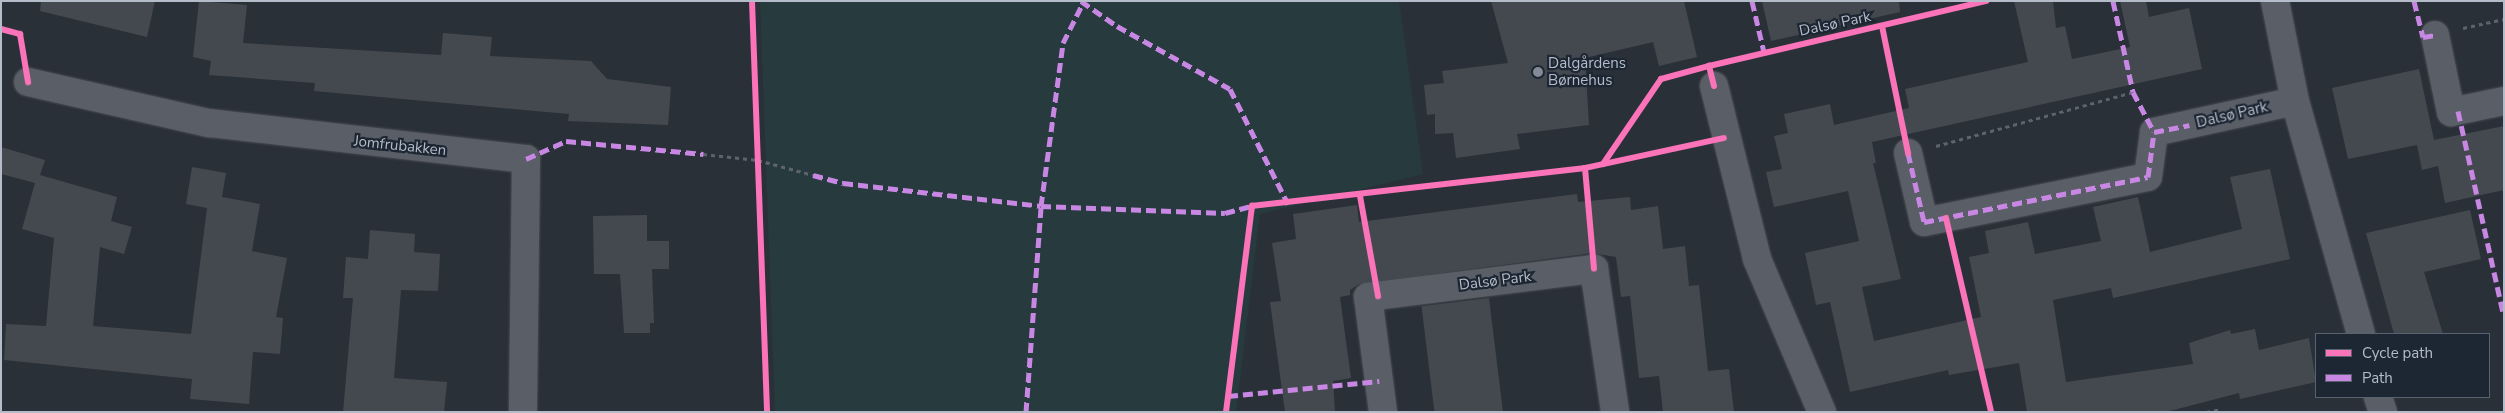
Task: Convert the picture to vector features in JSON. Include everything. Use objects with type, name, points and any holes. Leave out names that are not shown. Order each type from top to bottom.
[{"type":"street","points":[[2275,1],[2295,101],[2361,333]]},
{"type":"street","points":[[2435,35],[2451,112],[2504,101]]},
{"type":"street","name":"Jomfrubakken","points":[[28,82],[209,123],[526,159],[523,412]]},
{"type":"street","points":[[1714,86],[1757,259],[1822,412]]},
{"type":"street","name":"Dalsø Park","points":[[1908,153],[1924,222],[2148,178],[2154,132],[2295,101]]},
{"type":"street","name":"Dalsø Park","points":[[1383,412],[1368,297],[1594,269],[1615,412]]},
{"type":"street","points":[[2378,398],[2383,412]]},
{"type":"path","points":[[2435,35],[2504,19]]},
{"type":"path","points":[[1908,153],[2133,92]]},
{"type":"path","points":[[704,154],[758,160],[813,174]]},
{"type":"path","points":[[2206,412],[2222,409]]},
{"type":"green space","points":[[760,1],[1399,1],[1423,174],[1260,214],[1236,412],[775,412]]},
{"type":"building","points":[[41,1],[155,1],[147,37],[40,11]]},
{"type":"building","points":[[199,1],[247,5],[243,43],[441,55],[443,33],[492,37],[490,56],[591,61],[607,79],[671,87],[668,125],[568,121],[569,114],[314,91],[315,83],[209,75],[211,61],[193,57]]},
{"type":"building","points":[[1491,1],[1684,1],[1697,57],[1659,66],[1653,42],[1585,58],[1589,125],[1517,134],[1520,149],[1456,158],[1453,133],[1435,134],[1435,114],[1427,115],[1424,85],[1444,83],[1442,71],[1508,63]]},
{"type":"building","points":[[1762,1],[1899,1],[1900,12],[1771,41]]},
{"type":"building","points":[[2014,1],[2053,1],[2056,28],[2065,26],[2072,59],[2130,47],[2120,1],[2146,1],[2149,17],[2189,8],[2202,69],[1872,142],[1876,163],[1873,163],[1901,279],[1862,287],[1874,341],[1981,317],[1969,257],[1989,253],[1985,231],[2028,222],[2035,254],[2101,241],[2093,207],[2138,197],[2150,252],[2242,229],[2230,177],[2270,169],[2290,259],[2113,298],[2111,288],[2053,300],[2066,382],[2193,364],[2189,343],[2230,330],[2231,334],[2255,329],[2259,350],[2309,338],[2315,382],[2240,399],[2239,393],[2166,412],[2027,412],[2019,363],[1949,375],[1948,370],[1850,392],[1830,302],[1816,305],[1805,253],[1859,241],[1848,191],[1774,207],[1766,172],[1782,169],[1774,136],[1788,133],[1784,114],[1830,104],[1834,125],[1909,108],[1905,89],[2028,62]]},
{"type":"building","points":[[2419,69],[2434,140],[2504,126],[2504,190],[2445,203],[2438,166],[2422,170],[2417,145],[2348,159],[2332,88]]},
{"type":"building","points":[[1,147],[45,160],[40,175],[117,197],[111,221],[132,227],[124,254],[100,247],[93,326],[191,334],[207,208],[186,204],[192,167],[226,173],[222,197],[260,204],[252,251],[287,258],[276,317],[283,318],[280,354],[253,352],[249,404],[190,399],[192,379],[4,360],[6,324],[46,326],[54,238],[22,229],[35,183],[1,174]]},
{"type":"building","points":[[1577,194],[1578,202],[1630,197],[1631,210],[1658,206],[1663,249],[1685,246],[1689,286],[1699,285],[1708,371],[1729,369],[1734,412],[1663,412],[1659,376],[1639,378],[1630,296],[1621,297],[1616,257],[1592,253],[1359,284],[1350,290],[1350,295],[1340,297],[1351,378],[1333,381],[1335,412],[1285,412],[1270,302],[1281,301],[1272,243],[1296,239],[1293,214],[1357,205],[1359,222]]},
{"type":"building","points":[[2470,210],[2481,259],[2424,272],[2443,333],[2394,333],[2366,233]]},
{"type":"building","points":[[647,215],[647,241],[669,241],[669,269],[652,269],[654,323],[650,323],[650,333],[624,333],[620,274],[594,274],[593,216]]},
{"type":"building","points":[[370,230],[415,234],[414,252],[440,254],[438,291],[401,290],[394,378],[447,382],[444,412],[343,412],[353,298],[343,298],[346,257],[368,259]]},
{"type":"building","points":[[1489,298],[1503,412],[1434,412],[1422,306]]},
{"type":"marked path","points":[[1081,1],[1117,26],[1230,89],[1288,204]]},
{"type":"marked path","points":[[1026,412],[1041,206],[1063,43],[1084,1]]},
{"type":"marked path","points":[[1752,1],[1764,52]]},
{"type":"marked path","points":[[2113,1],[2133,92],[2154,132]]},
{"type":"marked path","points":[[2414,1],[2423,37],[2435,35]]},
{"type":"marked path","points":[[2458,111],[2504,316]]},
{"type":"marked path","points":[[1908,153],[1924,222],[2148,177],[2154,132],[2189,125]]},
{"type":"marked path","points":[[526,159],[566,141],[703,154]]},
{"type":"marked path","points":[[813,175],[843,183],[1041,206],[1225,213],[1252,206]]},
{"type":"marked path","points":[[1228,396],[1379,381]]},
{"type":"cycle path","points":[[752,1],[767,412]]},
{"type":"cycle path","points":[[1714,86],[1709,66],[1987,1]]},
{"type":"cycle path","points":[[1882,26],[1908,153]]},
{"type":"cycle path","points":[[1,29],[20,34],[28,82]]},
{"type":"cycle path","points":[[1603,164],[1661,79],[1709,66]]},
{"type":"cycle path","points":[[1226,412],[1252,206],[1585,168],[1724,138]]},
{"type":"cycle path","points":[[1585,168],[1594,269]]},
{"type":"cycle path","points":[[1360,196],[1378,296]]},
{"type":"cycle path","points":[[1946,218],[1991,412]]},
{"type":"place","name":"Dalgårdens Børnehus","points":[[1538,72]]}]
